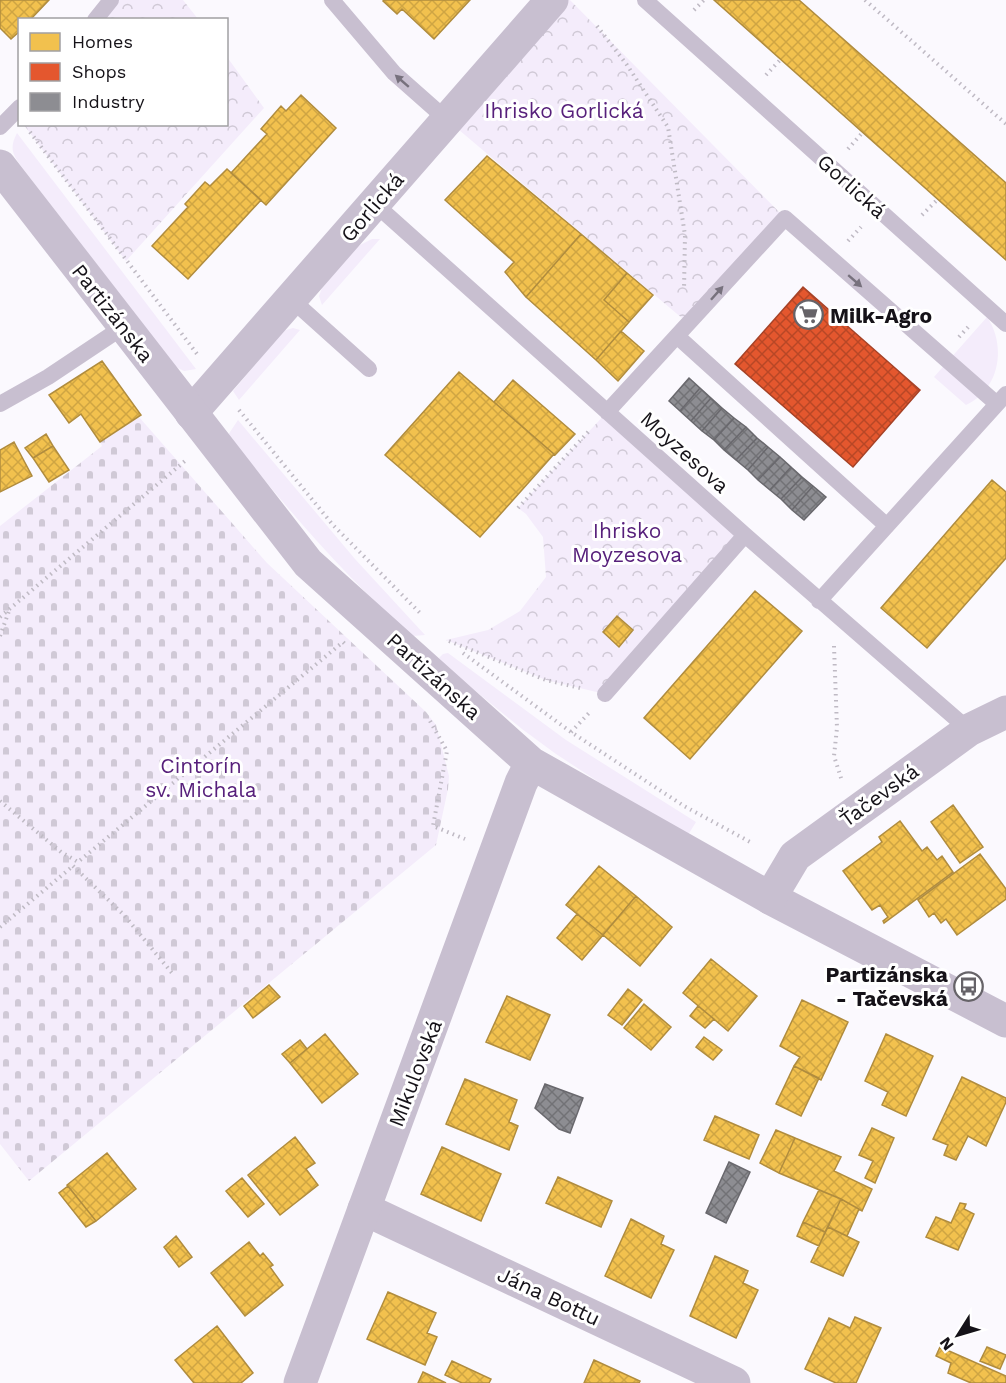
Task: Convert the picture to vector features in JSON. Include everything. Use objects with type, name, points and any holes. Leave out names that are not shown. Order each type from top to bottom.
[{"type":"street","name":"Gorlická","points":[[190,413],[552,0]]},
{"type":"street","name":"Partizánska","points":[[8,183],[308,563],[531,763],[770,897],[1006,1021]]},
{"type":"street","name":"Ťačevská","points":[[770,897],[795,856],[969,730],[1006,712]]},
{"type":"street","name":"Mikulovská","points":[[300,1383],[521,783],[531,763]]},
{"type":"street","name":"Jána Bottu","points":[[364,1209],[734,1383]]},
{"type":"lane","points":[[96,18],[111,0]]},
{"type":"lane","points":[[332,0],[394,73],[446,119]]},
{"type":"lane","name":"Gorlická","points":[[645,0],[1006,324]]},
{"type":"lane","points":[[0,127],[18,109]]},
{"type":"lane","name":"Moyzesova","points":[[375,204],[745,536],[969,730]]},
{"type":"lane","points":[[607,412],[785,218],[941,355],[1001,399],[819,601]]},
{"type":"lane","points":[[291,299],[369,369]]},
{"type":"lane","points":[[0,404],[48,377],[123,327]]},
{"type":"lane","points":[[681,333],[887,526]]},
{"type":"lane","points":[[605,694],[745,536]]},
{"type":"path","points":[[865,0],[1006,124]]},
{"type":"path","points":[[597,26],[627,65],[668,127],[685,235],[681,333]]},
{"type":"path","points":[[26,126],[201,359]]},
{"type":"path","points":[[832,260],[877,209]]},
{"type":"path","points":[[941,355],[987,307]]},
{"type":"path","points":[[237,408],[333,525],[429,624]]},
{"type":"path","points":[[518,508],[607,412]]},
{"type":"path","points":[[0,617],[187,460]]},
{"type":"path","points":[[0,636],[9,610]]},
{"type":"path","points":[[836,615],[834,644],[837,728],[834,756],[838,774],[846,789]]},
{"type":"path","points":[[605,694],[546,680],[446,640],[571,732],[684,806],[752,843]]},
{"type":"path","points":[[0,927],[343,642],[351,649]]},
{"type":"path","points":[[426,712],[447,751],[433,826],[471,841]]},
{"type":"path","points":[[0,801],[76,864],[172,973]]},
{"type":"green space","points":[[111,0],[183,0],[197,18],[97,18]]},
{"type":"green space","name":"Ihrisko Gorlická","points":[[552,0],[570,0],[785,218],[689,324],[446,119]]},
{"type":"green space","points":[[228,58],[264,108],[126,261],[25,126],[228,126]]},
{"type":"green space","points":[[17,133],[196,369],[184,371],[176,367],[17,161],[13,153],[13,144]]},
{"type":"green space","points":[[372,239],[380,239],[322,305],[319,296],[322,288],[356,247]]},
{"type":"green space","points":[[987,317],[997,340],[997,365],[987,388],[978,398],[966,405],[934,377]]},
{"type":"green space","points":[[293,328],[300,330],[239,400],[233,391],[283,331]]},
{"type":"green space","name":"Ihrisko Moyzesova","points":[[607,412],[745,535],[605,694],[546,680],[446,640],[488,630],[520,611],[546,577],[543,537],[526,514],[518,508]]},
{"type":"green space","name":"Cintorín sv. Michala","points":[[139,417],[267,563],[426,712],[436,725],[449,776],[448,789],[436,845],[29,1181],[0,1144],[0,526],[102,446],[100,442]]},
{"type":"green space","points":[[238,420],[355,559],[425,635],[413,636],[363,590],[293,514],[228,435]]},
{"type":"green space","points":[[448,653],[566,740],[696,822],[688,835],[617,794],[522,729],[445,666],[439,658]]},
{"type":"building: Homes","points":[[0,0],[49,0],[32,18],[18,18],[18,33],[11,39],[0,28]]},
{"type":"building: Homes","points":[[384,0],[470,0],[434,39],[402,9],[397,14]]},
{"type":"building: Homes","points":[[714,0],[799,0],[1006,183],[1006,260]]},
{"type":"building: Homes","points":[[301,95],[336,128],[266,205],[231,173],[267,134],[261,129],[281,106],[286,111]]},
{"type":"building: Homes","points":[[487,156],[581,234],[526,297],[505,272],[514,262],[445,200]]},
{"type":"building: Homes","points":[[227,169],[261,200],[188,279],[152,246],[188,207],[185,204],[205,182],[210,186]]},
{"type":"building: Homes","points":[[581,234],[627,273],[604,300],[629,322],[596,360],[526,297]]},
{"type":"building: Homes","points":[[627,273],[653,295],[629,322],[604,300]]},
{"type":"building: Homes","points":[[621,331],[644,351],[618,381],[596,360]]},
{"type":"building: Homes","points":[[102,361],[141,415],[100,442],[81,414],[69,423],[49,395]]},
{"type":"building: Homes","points":[[459,372],[554,454],[480,537],[385,455]]},
{"type":"building: Homes","points":[[513,380],[575,434],[555,455],[494,402]]},
{"type":"building: Homes","points":[[46,434],[53,446],[33,458],[25,448]]},
{"type":"building: Homes","points":[[14,442],[32,476],[0,492],[0,450]]},
{"type":"building: Homes","points":[[53,446],[69,470],[49,482],[33,458]]},
{"type":"building: Homes","points":[[992,480],[1006,492],[1006,558],[927,648],[881,608]]},
{"type":"building: Homes","points":[[755,591],[802,631],[690,759],[644,718]]},
{"type":"building: Homes","points":[[617,616],[633,630],[619,647],[603,632]]},
{"type":"building: Homes","points":[[953,805],[983,847],[960,863],[931,822]]},
{"type":"building: Homes","points":[[900,821],[922,851],[927,847],[937,860],[942,856],[953,872],[884,923],[883,921],[888,917],[880,905],[872,910],[843,871],[882,842],[879,837]]},
{"type":"building: Homes","points":[[980,854],[1006,889],[1006,899],[957,935],[946,919],[941,923],[934,913],[929,917],[918,900]]},
{"type":"building: Homes","points":[[599,866],[636,896],[603,935],[566,905]]},
{"type":"building: Homes","points":[[636,896],[672,927],[640,966],[603,935]]},
{"type":"building: Homes","points":[[577,914],[603,935],[582,960],[557,938]]},
{"type":"building: Homes","points":[[711,959],[757,996],[728,1031],[683,993]]},
{"type":"building: Homes","points":[[269,985],[280,997],[253,1018],[244,1006]]},
{"type":"building: Homes","points":[[628,989],[642,1000],[622,1025],[608,1015]]},
{"type":"building: Homes","points":[[507,996],[550,1015],[530,1060],[486,1042]]},
{"type":"building: Homes","points":[[802,1000],[848,1022],[821,1080],[794,1066],[800,1057],[780,1046]]},
{"type":"building: Homes","points":[[644,1004],[671,1027],[651,1050],[624,1028]]},
{"type":"building: Homes","points":[[698,1006],[714,1019],[705,1028],[690,1016]]},
{"type":"building: Homes","points":[[325,1034],[358,1074],[322,1103],[290,1063]]},
{"type":"building: Homes","points":[[886,1034],[933,1056],[906,1116],[882,1105],[888,1092],[865,1081]]},
{"type":"building: Homes","points":[[704,1037],[722,1050],[713,1060],[696,1047]]},
{"type":"building: Homes","points":[[300,1040],[307,1049],[290,1063],[282,1054]]},
{"type":"building: Homes","points":[[794,1066],[819,1078],[801,1116],[776,1104]]},
{"type":"building: Homes","points":[[962,1077],[1006,1098],[1006,1102],[986,1146],[968,1136],[956,1160],[944,1155],[948,1145],[933,1139]]},
{"type":"building: Homes","points":[[465,1079],[517,1100],[509,1122],[518,1126],[509,1150],[446,1124]]},
{"type":"building: Homes","points":[[715,1116],[759,1135],[749,1159],[704,1140]]},
{"type":"building: Homes","points":[[872,1128],[894,1138],[875,1183],[865,1178],[873,1161],[859,1155]]},
{"type":"building: Homes","points":[[776,1130],[795,1138],[779,1173],[760,1163]]},
{"type":"building: Homes","points":[[295,1137],[315,1163],[306,1169],[318,1185],[280,1215],[248,1175]]},
{"type":"building: Homes","points":[[795,1138],[841,1157],[834,1171],[872,1189],[862,1211],[841,1199],[779,1173]]},
{"type":"building: Homes","points":[[442,1147],[501,1174],[481,1221],[421,1194]]},
{"type":"building: Homes","points":[[107,1153],[136,1189],[96,1221],[67,1185]]},
{"type":"building: Homes","points":[[558,1177],[612,1201],[601,1227],[546,1203]]},
{"type":"building: Homes","points":[[242,1178],[264,1204],[248,1217],[226,1191]]},
{"type":"building: Homes","points":[[68,1186],[96,1221],[86,1227],[59,1193]]},
{"type":"building: Homes","points":[[819,1190],[841,1199],[825,1232],[803,1222]]},
{"type":"building: Homes","points":[[841,1199],[859,1209],[847,1236],[828,1227]]},
{"type":"building: Homes","points":[[960,1203],[966,1204],[964,1209],[974,1214],[958,1250],[926,1237],[936,1217],[951,1223]]},
{"type":"building: Homes","points":[[631,1219],[664,1236],[661,1244],[674,1250],[651,1298],[605,1276]]},
{"type":"building: Homes","points":[[803,1222],[825,1232],[819,1246],[797,1236]]},
{"type":"building: Homes","points":[[828,1227],[859,1242],[843,1276],[811,1262]]},
{"type":"building: Homes","points":[[176,1236],[192,1257],[179,1267],[164,1247]]},
{"type":"building: Homes","points":[[249,1242],[260,1256],[263,1253],[273,1265],[270,1267],[283,1285],[245,1316],[211,1273]]},
{"type":"building: Homes","points":[[715,1256],[748,1271],[743,1283],[758,1290],[736,1338],[690,1316]]},
{"type":"building: Homes","points":[[388,1292],[436,1313],[427,1333],[437,1337],[425,1365],[367,1339]]},
{"type":"building: Homes","points":[[855,1317],[881,1328],[856,1383],[836,1383],[805,1369],[829,1318],[850,1328]]},
{"type":"building: Homes","points":[[217,1326],[253,1373],[241,1383],[194,1383],[175,1360]]},
{"type":"building: Homes","points":[[940,1347],[1006,1376],[1006,1383],[971,1383],[948,1373],[951,1363],[936,1356]]},
{"type":"building: Homes","points":[[987,1347],[1006,1355],[1000,1369],[980,1361]]},
{"type":"building: Homes","points":[[594,1360],[640,1381],[639,1383],[584,1383]]},
{"type":"building: Homes","points":[[452,1361],[491,1379],[489,1383],[462,1383],[445,1375]]},
{"type":"building: Homes","points":[[423,1372],[446,1383],[418,1383]]},
{"type":"building: Shops","points":[[803,287],[920,390],[853,467],[735,364]]},
{"type":"building: Industry","points":[[689,378],[700,388],[680,411],[669,401]]},
{"type":"building: Industry","points":[[700,388],[711,398],[691,421],[680,411]]},
{"type":"building: Industry","points":[[711,398],[722,408],[702,431],[691,421]]},
{"type":"building: Industry","points":[[722,408],[734,418],[714,440],[702,431]]},
{"type":"building: Industry","points":[[734,418],[746,427],[724,450],[714,440]]},
{"type":"building: Industry","points":[[746,427],[757,438],[736,460],[724,450]]},
{"type":"building: Industry","points":[[757,438],[768,447],[748,470],[736,460]]},
{"type":"building: Industry","points":[[768,447],[780,457],[758,480],[748,470]]},
{"type":"building: Industry","points":[[780,457],[791,467],[770,490],[758,480]]},
{"type":"building: Industry","points":[[791,467],[802,477],[781,499],[770,490]]},
{"type":"building: Industry","points":[[802,477],[813,486],[792,510],[781,499]]},
{"type":"building: Industry","points":[[813,486],[826,497],[804,520],[792,510]]},
{"type":"building: Industry","points":[[545,1084],[583,1098],[570,1133],[559,1129],[535,1108]]},
{"type":"building: Industry","points":[[729,1162],[750,1172],[726,1223],[706,1213]]},
{"type":"place","name":"Milk-Agro","points":[[809,315]]},
{"type":"place","name":"Partizánska - Tačevská","points":[[969,986]]}]
